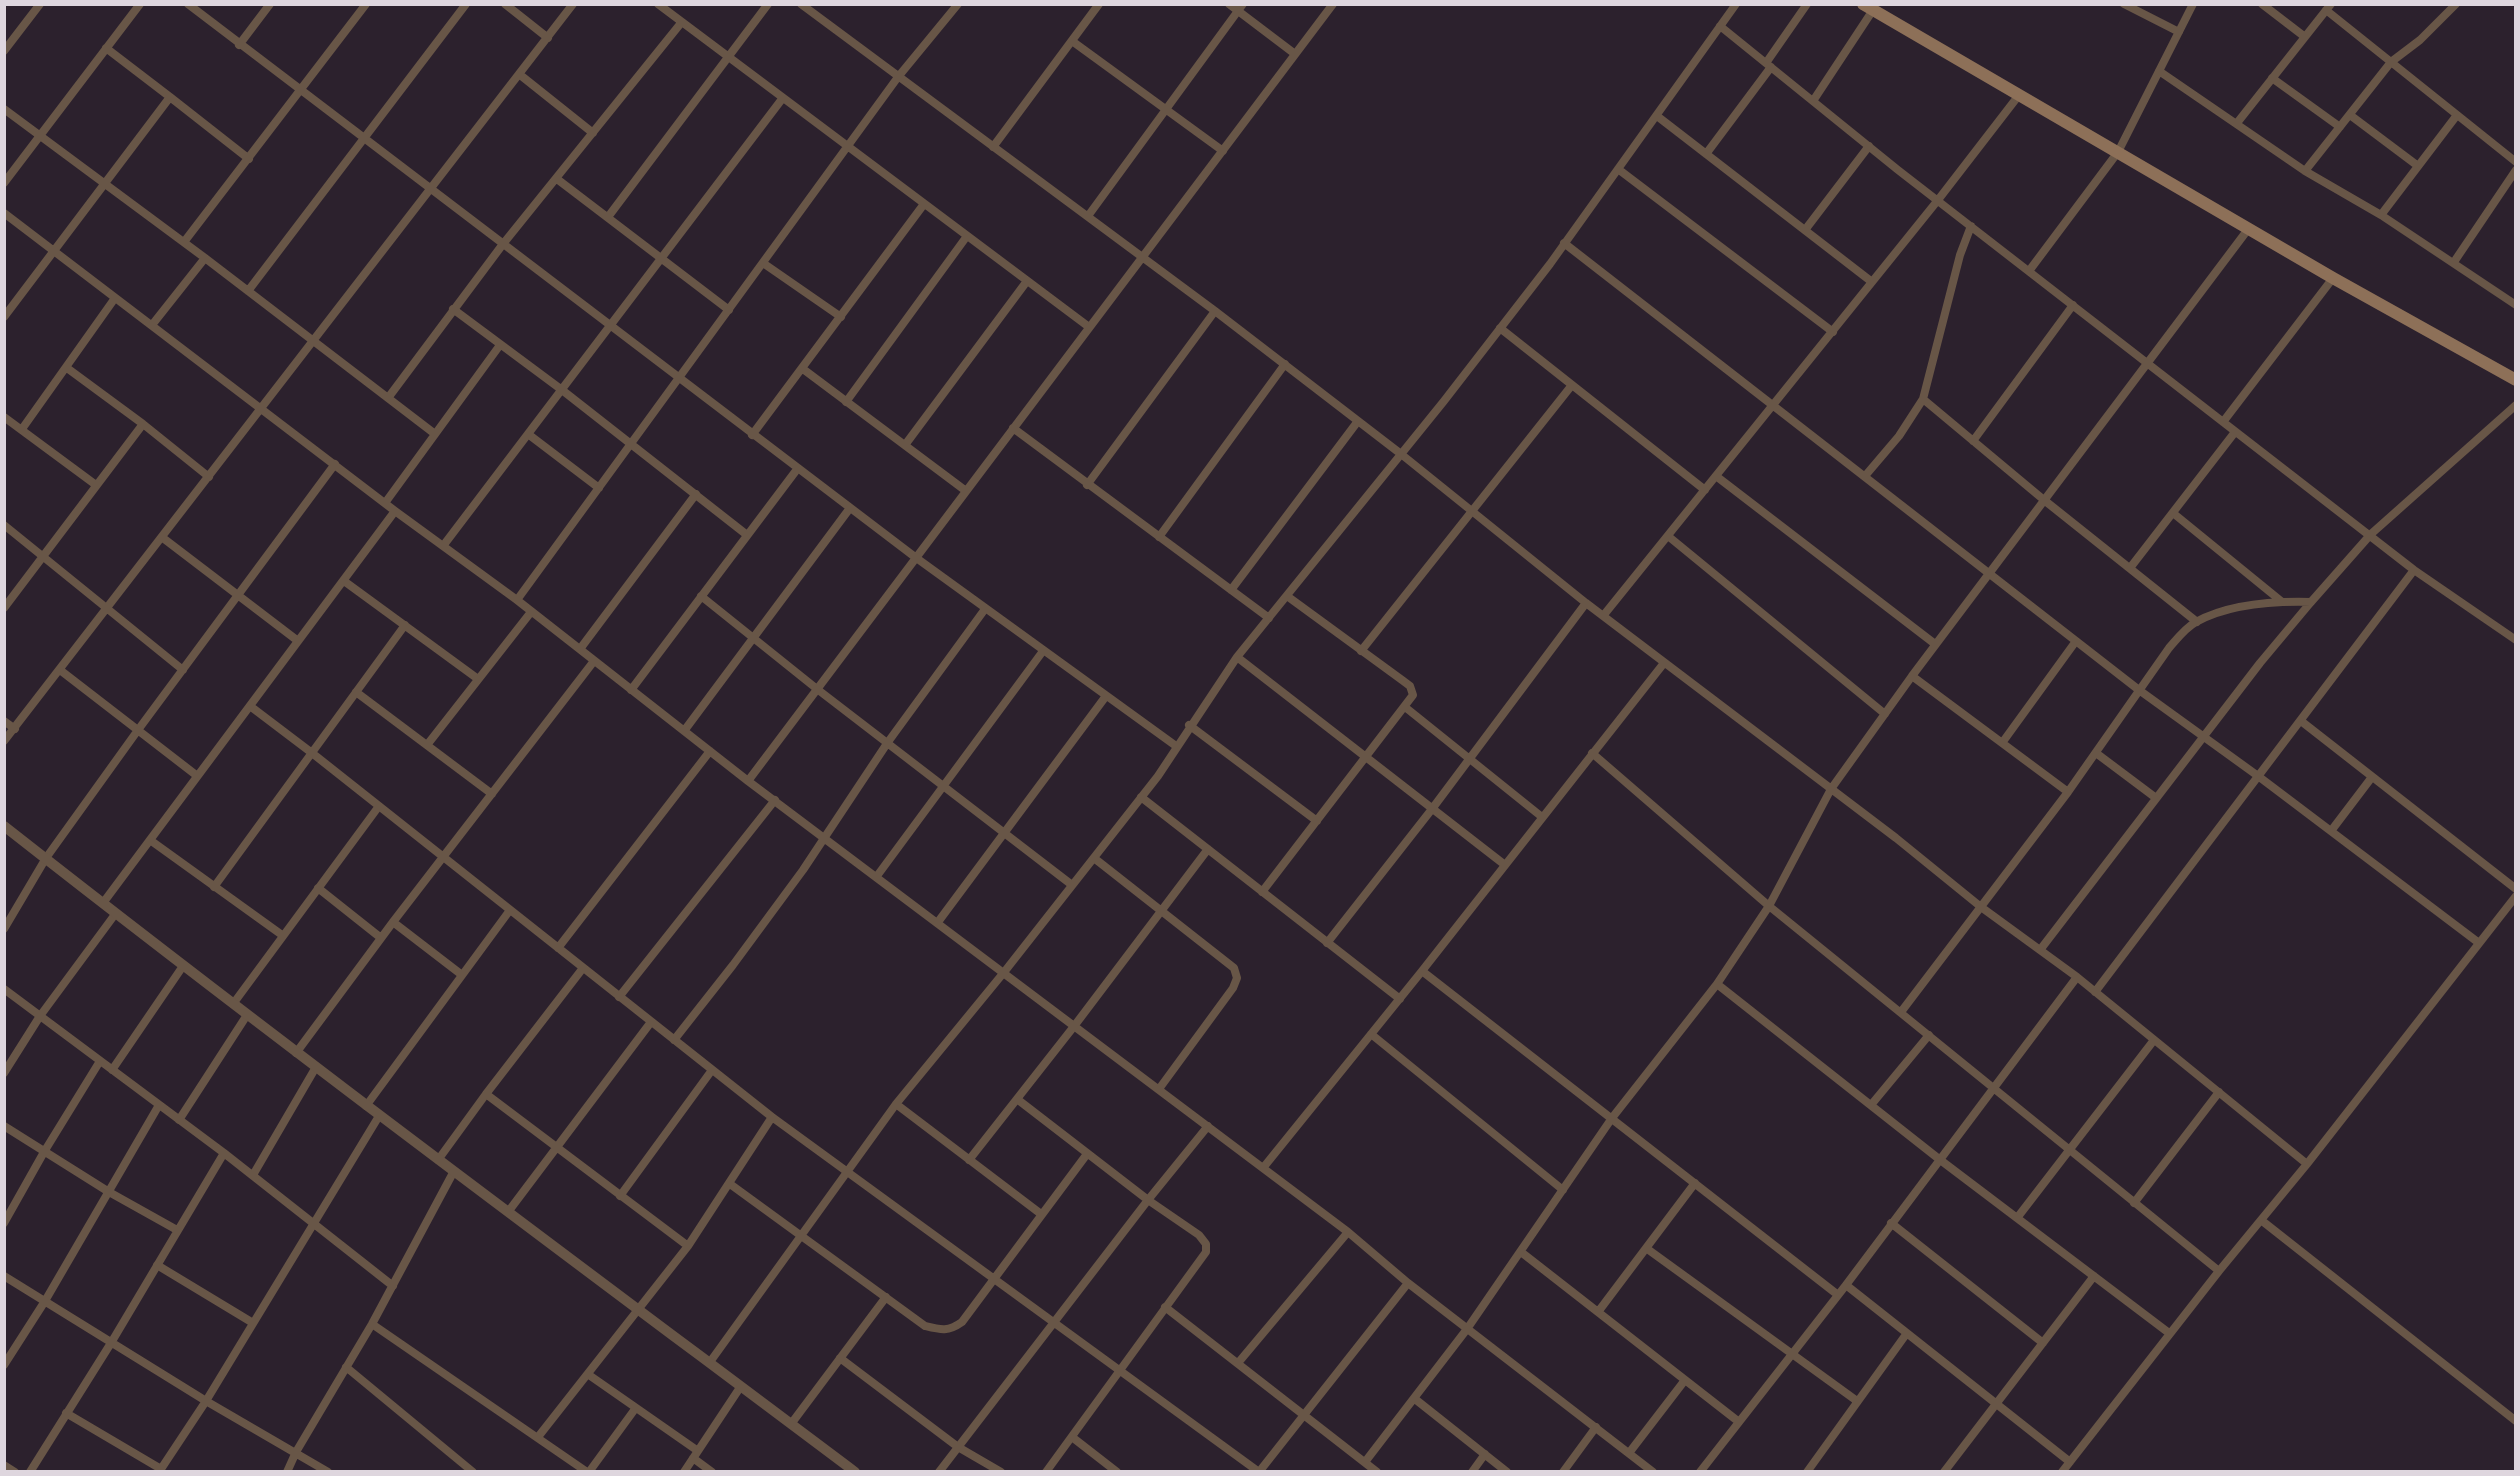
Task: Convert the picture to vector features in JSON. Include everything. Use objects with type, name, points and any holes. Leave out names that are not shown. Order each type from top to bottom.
[{"type":"main road","points":[[1868,7],[2333,278],[2516,380]]},
{"type":"street","points":[[4,51],[40,4]]},
{"type":"street","points":[[4,183],[140,4]]},
{"type":"street","points":[[188,4],[915,558],[1176,746]]},
{"type":"street","points":[[239,45],[270,4]]},
{"type":"street","points":[[184,242],[366,4]]},
{"type":"street","points":[[248,291],[466,4]]},
{"type":"street","points":[[505,4],[548,38]]},
{"type":"street","points":[[4,741],[109,609],[573,4]]},
{"type":"street","points":[[658,4],[846,148],[1089,327]]},
{"type":"street","points":[[608,217],[768,4]]},
{"type":"street","points":[[801,4],[1285,364],[1586,603],[1831,789],[1981,907],[2077,977],[2307,1164]]},
{"type":"street","points":[[517,600],[898,77],[958,4]]},
{"type":"street","points":[[993,147],[1099,4]]},
{"type":"street","points":[[1229,4],[1241,8],[1295,54]]},
{"type":"street","points":[[748,781],[1333,4]]},
{"type":"street","points":[[710,1362],[846,1170],[1141,797],[1237,657],[1500,328],[1657,116],[1736,4]]},
{"type":"street","points":[[1706,154],[1769,65],[1807,4]]},
{"type":"street","points":[[2124,4],[2179,32]]},
{"type":"street","points":[[2029,272],[2118,152],[2193,4]]},
{"type":"street","points":[[2262,4],[2305,36]]},
{"type":"street","points":[[2305,171],[2391,63],[2420,40],[2456,4]]},
{"type":"street","points":[[1813,101],[1868,7]]},
{"type":"street","points":[[2237,123],[2329,7],[2391,63],[2516,162]]},
{"type":"street","points":[[1088,216],[1241,8]]},
{"type":"street","points":[[388,398],[503,244],[681,23]]},
{"type":"street","points":[[1720,26],[1869,146],[2235,432],[2371,534],[2414,570],[2516,640]]},
{"type":"street","points":[[1072,41],[1223,151]]},
{"type":"street","points":[[106,48],[249,159]]},
{"type":"street","points":[[2159,71],[2305,171],[2381,215],[2516,305]]},
{"type":"street","points":[[519,74],[593,133]]},
{"type":"street","points":[[2272,78],[2340,127]]},
{"type":"street","points":[[1603,616],[1833,332],[2019,95]]},
{"type":"street","points":[[4,316],[170,96]]},
{"type":"street","points":[[443,546],[782,99]]},
{"type":"street","points":[[4,109],[184,242],[435,434]]},
{"type":"street","points":[[2349,115],[2418,166]]},
{"type":"street","points":[[2381,215],[2457,115]]},
{"type":"street","points":[[1657,116],[1872,282]]},
{"type":"street","points":[[1805,230],[1869,146]]},
{"type":"street","points":[[1618,169],[1833,332]]},
{"type":"street","points":[[2454,262],[2516,170]]},
{"type":"street","points":[[557,178],[729,310]]},
{"type":"street","points":[[752,435],[924,204]]},
{"type":"street","points":[[4,213],[262,407],[395,511],[517,600],[748,781],[1005,971],[1348,1232],[1408,1283],[1653,1472]]},
{"type":"street","points":[[1865,476],[1899,436],[1923,399],[1960,255],[1971,226]]},
{"type":"street","points":[[1365,1462],[1467,1329],[1612,1118],[1716,984],[1768,906],[1831,789],[1935,644],[2249,228]]},
{"type":"street","points":[[846,402],[967,236]]},
{"type":"street","points":[[1564,243],[2139,690],[2204,735],[2479,943]]},
{"type":"street","points":[[152,325],[205,258]]},
{"type":"street","points":[[763,263],[841,317]]},
{"type":"street","points":[[2223,422],[2333,278]]},
{"type":"street","points":[[905,445],[1028,281]]},
{"type":"street","points":[[22,429],[115,298]]},
{"type":"street","points":[[1973,441],[2073,305]]},
{"type":"street","points":[[453,309],[562,390],[747,535]]},
{"type":"street","points":[[1087,485],[1215,311]]},
{"type":"street","points":[[1500,328],[1705,490]]},
{"type":"street","points":[[385,503],[500,345]]},
{"type":"street","points":[[1159,537],[1285,364]]},
{"type":"street","points":[[67,368],[143,424],[209,477]]},
{"type":"street","points":[[802,369],[966,490]]},
{"type":"street","points":[[1361,651],[1572,385]]},
{"type":"street","points":[[1923,399],[2044,500],[2197,622]]},
{"type":"street","points":[[2040,950],[2204,735],[2311,602],[2371,534],[2516,405]]},
{"type":"street","points":[[4,417],[96,485]]},
{"type":"street","points":[[1231,590],[1358,421]]},
{"type":"street","points":[[4,608],[143,424]]},
{"type":"street","points":[[1013,428],[1269,618]]},
{"type":"street","points":[[2130,568],[2235,432]]},
{"type":"street","points":[[528,434],[599,488]]},
{"type":"street","points":[[4,929],[46,858],[335,464]]},
{"type":"street","points":[[631,690],[798,468]]},
{"type":"street","points":[[1716,476],[1935,644]]},
{"type":"street","points":[[580,649],[696,494]]},
{"type":"street","points":[[684,730],[850,508]]},
{"type":"street","points":[[103,903],[196,775],[395,511]]},
{"type":"street","points":[[2173,513],[2281,602]]},
{"type":"street","points":[[4,525],[183,670]]},
{"type":"street","points":[[1668,536],[1885,714]]},
{"type":"street","points":[[163,537],[298,641]]},
{"type":"street","points":[[2096,992],[2414,570]]},
{"type":"street","points":[[344,581],[478,679]]},
{"type":"street","points":[[701,596],[817,689],[1072,885]]},
{"type":"street","points":[[1262,891],[1413,695],[1410,686],[1287,596]]},
{"type":"street","points":[[1901,1012],[2068,792],[2169,648],[2183,632],[2197,622],[2242,607],[2281,602],[2311,602]]},
{"type":"street","points":[[1327,943],[1432,809],[1586,603]]},
{"type":"street","points":[[674,1040],[803,870],[888,742],[984,609]]},
{"type":"street","points":[[427,745],[531,612]]},
{"type":"street","points":[[214,887],[405,625]]},
{"type":"street","points":[[2002,743],[2076,641]]},
{"type":"street","points":[[877,876],[1043,651]]},
{"type":"street","points":[[1237,657],[1505,865]]},
{"type":"street","points":[[296,1053],[443,856],[594,661]]},
{"type":"street","points":[[1263,1168],[1400,999],[1665,663]]},
{"type":"street","points":[[60,670],[196,775]]},
{"type":"street","points":[[1912,676],[2068,792]]},
{"type":"street","points":[[357,692],[492,794]]},
{"type":"street","points":[[938,922],[1106,696]]},
{"type":"street","points":[[250,706],[772,1117],[1259,1471],[1408,1283]]},
{"type":"street","points":[[1405,707],[1542,817]]},
{"type":"street","points":[[4,721],[15,729]]},
{"type":"street","points":[[2301,721],[2516,889]]},
{"type":"street","points":[[1190,725],[1317,821]]},
{"type":"street","points":[[558,948],[710,751]]},
{"type":"street","points":[[1592,753],[1768,906],[2218,1271]]},
{"type":"street","points":[[2096,753],[2156,798]]},
{"type":"street","points":[[2331,831],[2372,777]]},
{"type":"street","points":[[1141,797],[1400,999]]},
{"type":"street","points":[[619,997],[775,800]]},
{"type":"street","points":[[233,1004],[379,806]]},
{"type":"street","points":[[4,825],[296,1053],[855,1472]]},
{"type":"street","points":[[150,840],[282,936]]},
{"type":"street","points":[[969,1160],[1208,849]]},
{"type":"street","points":[[1094,858],[1234,968],[1237,978],[1233,988],[1159,1089]]},
{"type":"street","points":[[318,888],[381,938]]},
{"type":"street","points":[[2062,1472],[2169,1333],[2307,1164],[2516,896]]},
{"type":"street","points":[[366,1106],[510,910]]},
{"type":"street","points":[[4,1073],[40,1016],[116,913]]},
{"type":"street","points":[[393,922],[462,975]]},
{"type":"street","points":[[112,1070],[183,966]]},
{"type":"street","points":[[438,1160],[583,968]]},
{"type":"street","points":[[1422,971],[1838,1295]]},
{"type":"street","points":[[1700,1472],[1838,1295],[2077,977]]},
{"type":"street","points":[[1716,984],[1939,1159],[2169,1333]]},
{"type":"street","points":[[4,989],[253,1175],[393,1286]]},
{"type":"street","points":[[179,1120],[247,1015]]},
{"type":"street","points":[[508,1212],[651,1022]]},
{"type":"street","points":[[1371,1034],[1563,1190]]},
{"type":"street","points":[[1870,1105],[1929,1035]]},
{"type":"street","points":[[2017,1218],[2154,1040]]},
{"type":"street","points":[[4,1223],[100,1061]]},
{"type":"street","points":[[253,1175],[316,1067]]},
{"type":"street","points":[[620,1196],[712,1070]]},
{"type":"street","points":[[2134,1203],[2218,1092]]},
{"type":"street","points":[[486,1094],[688,1246]]},
{"type":"street","points":[[1017,1099],[1148,1200],[1199,1235],[1206,1244],[1206,1252],[1046,1472]]},
{"type":"street","points":[[896,1104],[1041,1214]]},
{"type":"street","points":[[4,1365],[45,1301],[159,1105]]},
{"type":"street","points":[[66,1413],[160,1470],[206,1401],[379,1116]]},
{"type":"street","points":[[537,1437],[589,1375],[688,1246],[772,1117]]},
{"type":"street","points":[[4,1126],[109,1192],[177,1230]]},
{"type":"street","points":[[939,1472],[1148,1200],[1208,1126]]},
{"type":"street","points":[[30,1472],[111,1343],[224,1153]]},
{"type":"street","points":[[730,1184],[925,1326],[943,1331],[951,1330],[962,1322],[1087,1154]]},
{"type":"street","points":[[287,1472],[296,1452],[372,1324],[454,1171]]},
{"type":"street","points":[[1598,1312],[1695,1183]]},
{"type":"street","points":[[2261,1220],[2516,1421]]},
{"type":"street","points":[[1891,1223],[2043,1343]]},
{"type":"street","points":[[1238,1364],[1348,1232]]},
{"type":"street","points":[[1646,1248],[1857,1401]]},
{"type":"street","points":[[1521,1252],[1739,1422]]},
{"type":"street","points":[[157,1265],[254,1323]]},
{"type":"street","points":[[4,1276],[206,1401],[328,1472]]},
{"type":"street","points":[[1944,1472],[2094,1276]]},
{"type":"street","points":[[1846,1284],[2070,1462]]},
{"type":"street","points":[[791,1424],[886,1297]]},
{"type":"street","points":[[1165,1307],[1377,1472]]},
{"type":"street","points":[[372,1324],[588,1472],[635,1409]]},
{"type":"street","points":[[1809,1471],[1907,1333]]},
{"type":"street","points":[[840,1358],[957,1447],[1001,1472]]},
{"type":"street","points":[[346,1367],[473,1472]]},
{"type":"street","points":[[589,1375],[695,1455],[712,1472]]},
{"type":"street","points":[[1629,1453],[1685,1380]]},
{"type":"street","points":[[684,1472],[741,1386]]},
{"type":"street","points":[[1415,1399],[1507,1472]]},
{"type":"street","points":[[1563,1472],[1596,1426]]},
{"type":"street","points":[[1072,1437],[1117,1472]]},
{"type":"street","points":[[1472,1472],[1485,1454]]},
{"type":"street","points":[[4,1465],[15,1472]]}]
